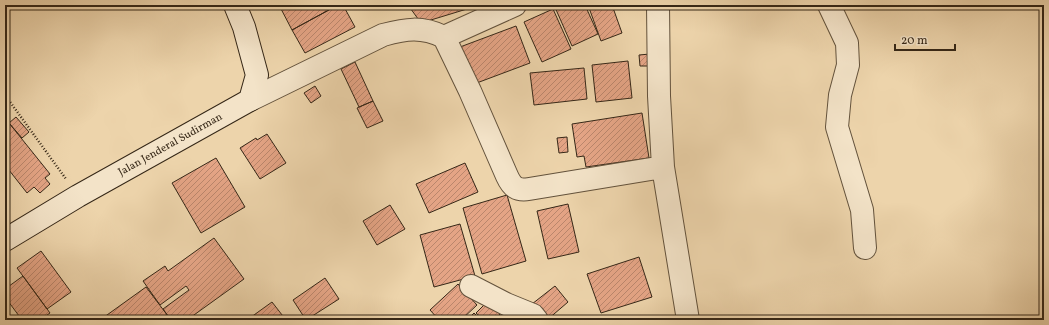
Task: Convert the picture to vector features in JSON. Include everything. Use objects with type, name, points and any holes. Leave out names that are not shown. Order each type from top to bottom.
[{"type":"street","points":[[235,5],[244,27],[257,75],[250,100]]},
{"type":"street","points":[[515,5],[444,36],[510,183],[517,189],[522,190],[663,167]]},
{"type":"street","points":[[658,5],[659,96],[663,167],[688,320]]},
{"type":"street","points":[[829,5],[847,43],[848,66],[840,95],[837,127],[862,210],[865,248]]},
{"type":"street","name":"Jalan Jenderal Sudirman","points":[[5,240],[78,196],[250,100],[383,35],[415,28],[431,31],[444,36]]},
{"type":"street","points":[[472,286],[506,304],[533,315],[537,320]]},
{"type":"path","points":[[5,95],[78,196]]},
{"type":"building","points":[[279,5],[338,5],[292,30]]},
{"type":"building","points":[[338,5],[343,5],[355,27],[305,53],[292,30]]},
{"type":"building","points":[[408,5],[480,5],[421,23]]},
{"type":"building","points":[[554,5],[585,5],[598,34],[572,46]]},
{"type":"building","points":[[588,5],[612,5],[622,33],[601,41]]},
{"type":"building","points":[[553,9],[571,49],[542,62],[524,22]]},
{"type":"building","points":[[516,26],[530,63],[474,84],[460,47]]},
{"type":"building","points":[[650,54],[651,66],[640,66],[639,55]]},
{"type":"building","points":[[628,61],[632,98],[596,102],[592,65]]},
{"type":"building","points":[[355,62],[373,101],[359,107],[341,69]]},
{"type":"building","points":[[584,68],[587,99],[534,105],[530,73]]},
{"type":"building","points":[[315,86],[321,96],[311,103],[304,93]]},
{"type":"building","points":[[373,101],[383,121],[367,128],[357,108]]},
{"type":"building","points":[[642,113],[649,158],[586,167],[584,156],[577,157],[572,124]]},
{"type":"building","points":[[16,117],[29,132],[22,138],[9,123]]},
{"type":"building","points":[[9,123],[50,174],[45,178],[50,184],[40,193],[34,187],[27,193],[5,165],[5,126]]},
{"type":"building","points":[[267,134],[286,163],[260,179],[240,148],[256,138],[257,140]]},
{"type":"building","points":[[567,137],[568,152],[559,153],[557,138]]},
{"type":"building","points":[[216,158],[245,207],[201,233],[172,183]]},
{"type":"building","points":[[465,163],[478,192],[429,213],[416,184]]},
{"type":"building","points":[[507,195],[526,261],[482,274],[463,208]]},
{"type":"building","points":[[568,204],[579,252],[548,259],[537,211]]},
{"type":"building","points":[[390,205],[405,229],[377,245],[363,221]]},
{"type":"building","points":[[460,224],[475,276],[434,287],[420,235]]},
{"type":"building","points":[[214,238],[244,279],[187,320],[171,320],[163,309],[189,290],[186,286],[160,305],[143,281],[165,266],[168,271]]},
{"type":"building","points":[[41,251],[71,292],[47,309],[17,268]]},
{"type":"building","points":[[639,257],[652,297],[601,313],[587,274]]},
{"type":"building","points":[[23,276],[50,313],[40,320],[22,320],[5,297],[5,289]]},
{"type":"building","points":[[325,278],[339,299],[306,320],[293,300]]},
{"type":"building","points":[[458,284],[477,305],[461,320],[439,320],[430,310]]},
{"type":"building","points":[[555,286],[568,302],[547,320],[532,304]]},
{"type":"building","points":[[146,287],[171,320],[100,320]]},
{"type":"building","points":[[489,300],[502,312],[494,320],[484,320],[476,313]]},
{"type":"building","points":[[272,302],[286,320],[247,320]]},
{"type":"building","points":[[509,311],[520,320],[502,320]]},
{"type":"building","points":[[474,313],[481,320],[467,320]]}]
